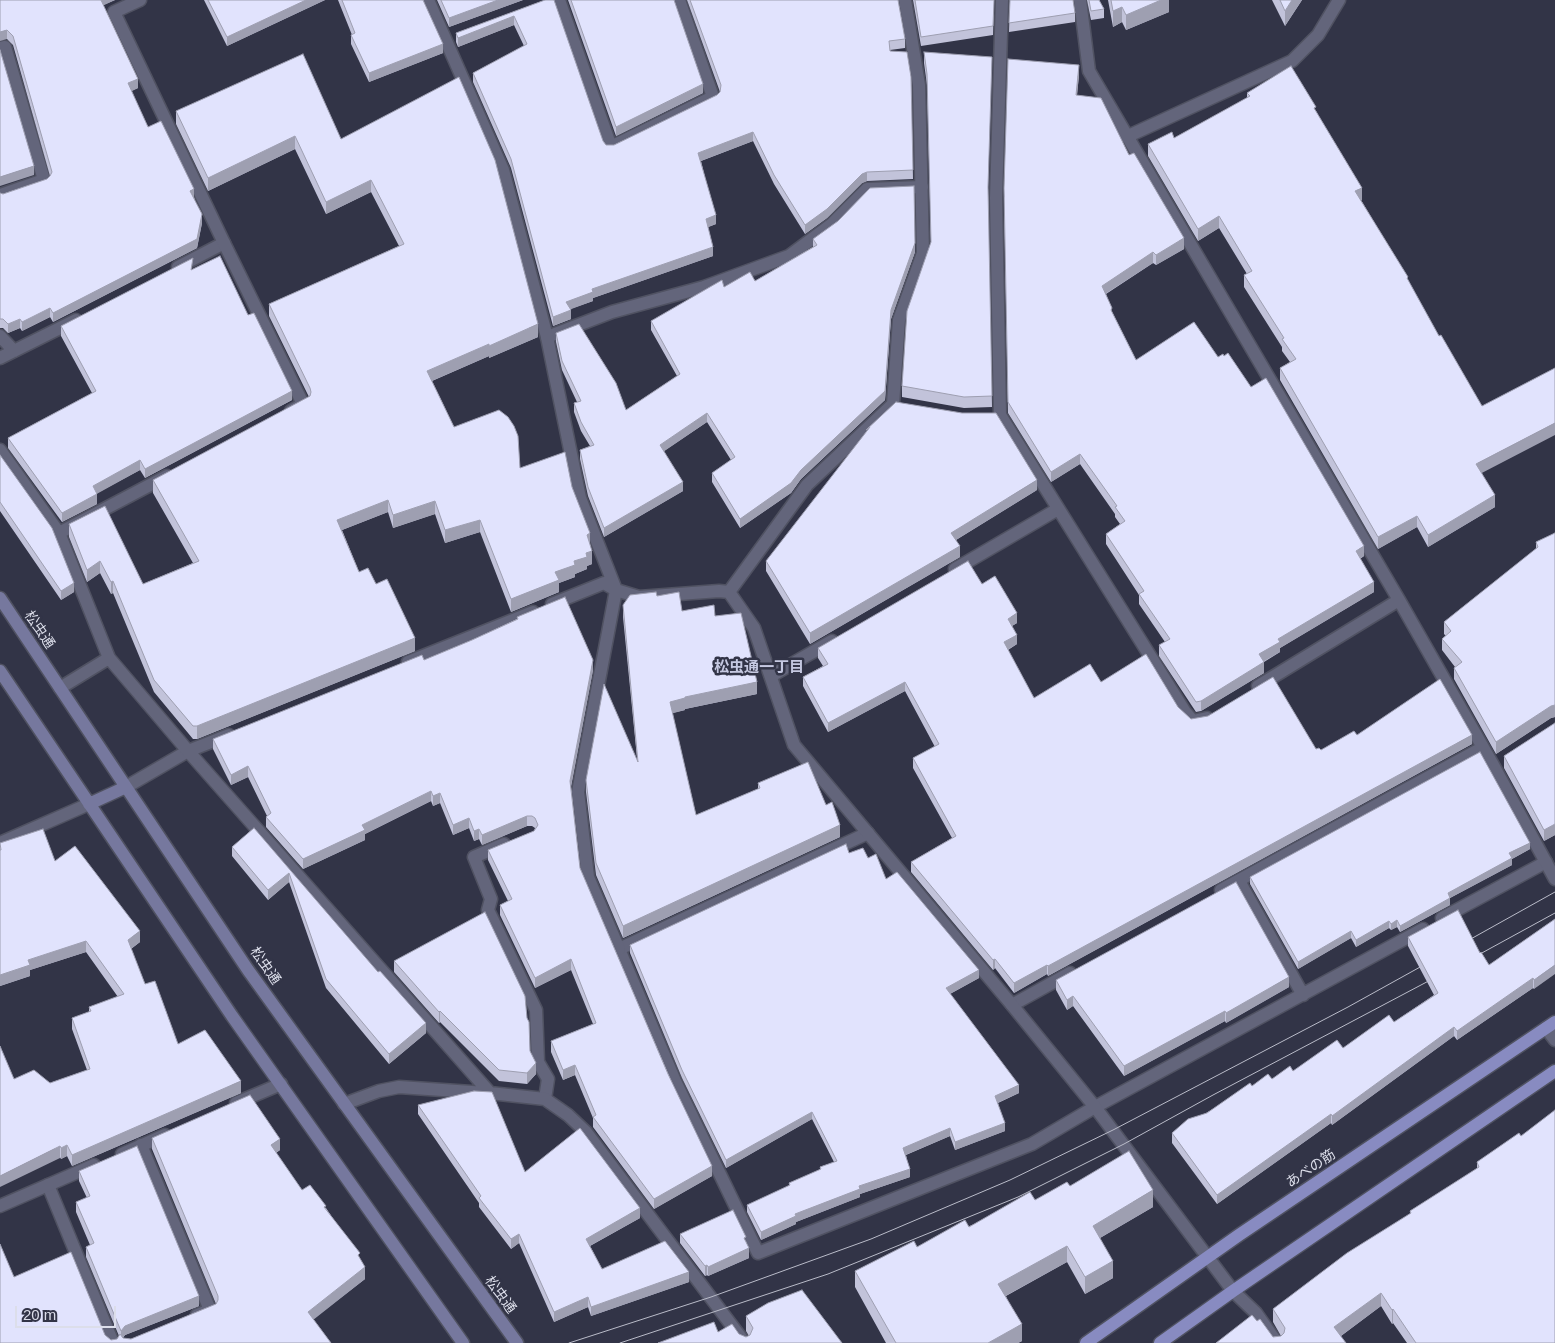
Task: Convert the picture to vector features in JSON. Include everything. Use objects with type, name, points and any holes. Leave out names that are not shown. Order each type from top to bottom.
[{"type":"main road","name":"あべの筋","points":[[1086,1343],[1208,1257],[1551,1025]]},
{"type":"main road","points":[[1160,1343],[1555,1071]]},
{"type":"street","points":[[140,0],[114,12],[303,404],[277,418]]},
{"type":"street","points":[[428,0],[448,37],[503,170],[547,337],[580,498],[616,590],[578,792],[588,877],[674,1081],[758,1253],[1032,1144],[1095,1107],[1546,862]]},
{"type":"street","points":[[560,0],[610,147],[713,97],[680,0]]},
{"type":"street","points":[[729,592],[807,485],[897,405],[899,320],[923,253],[919,85],[905,0]]},
{"type":"street","points":[[1002,0],[996,198],[996,415],[1058,509],[1185,712],[1193,721],[1204,719],[1221,709]]},
{"type":"street","points":[[1080,0],[1089,71],[1399,600],[1482,748],[1497,762],[1555,879]]},
{"type":"street","points":[[1126,137],[1292,61],[1318,35],[1339,0]]},
{"type":"street","points":[[0,48],[5,46],[44,180],[0,195]]},
{"type":"street","points":[[547,337],[612,312],[704,287],[788,256],[832,224],[867,189],[922,188]]},
{"type":"street","points":[[163,275],[224,243]]},
{"type":"street","points":[[0,358],[84,315]]},
{"type":"street","points":[[0,336],[14,351]]},
{"type":"street","points":[[0,450],[59,533],[109,658],[188,751],[490,1093]]},
{"type":"street","points":[[59,533],[181,469]]},
{"type":"street","points":[[948,573],[1058,509]]},
{"type":"street","points":[[401,665],[604,583],[616,590],[639,597],[719,591],[729,592],[754,628],[794,745],[1095,1107],[1233,1291],[1256,1313],[1277,1343]]},
{"type":"street","name":"松虫通","points":[[0,598],[248,970],[517,1343]]},
{"type":"street","points":[[1247,693],[1399,600]]},
{"type":"street","points":[[771,676],[839,637]]},
{"type":"street","points":[[60,688],[109,658]]},
{"type":"street","points":[[0,671],[232,1016],[463,1343]]},
{"type":"street","points":[[0,843],[126,787],[188,751],[243,729]]},
{"type":"street","points":[[1213,895],[1482,748]]},
{"type":"street","points":[[618,949],[868,833]]},
{"type":"street","points":[[514,840],[474,857],[490,899],[488,910],[536,1010],[538,1062],[548,1078],[545,1099]]},
{"type":"street","points":[[1239,881],[1303,995]]},
{"type":"street","points":[[1012,1005],[1082,967]]},
{"type":"street","points":[[1551,1025],[1555,1040]]},
{"type":"street","points":[[229,1106],[281,1084]]},
{"type":"street","points":[[344,1104],[380,1091],[399,1087],[545,1099],[568,1115],[586,1132],[745,1343]]},
{"type":"street","points":[[0,1206],[176,1130]]},
{"type":"street","points":[[141,1145],[210,1310],[183,1321]]},
{"type":"street","points":[[48,1185],[113,1343]]},
{"type":"building","points":[[0,0],[101,0],[138,79],[128,83],[148,127],[161,121],[194,189],[190,191],[202,214],[197,239],[53,313],[50,308],[22,322],[20,319],[8,324],[3,319],[0,319],[0,193],[3,194],[47,179],[52,172],[13,36],[7,30],[0,32]]},
{"type":"building","points":[[208,0],[306,0],[227,37]]},
{"type":"building","points":[[342,0],[423,0],[443,44],[369,73],[351,35],[355,33]]},
{"type":"building","points":[[441,0],[498,0],[449,18]]},
{"type":"building","points":[[545,0],[554,0],[603,141],[606,145],[614,145],[720,92],[721,85],[690,0],[898,0],[905,39],[889,41],[890,51],[907,52],[911,77],[913,170],[867,172],[862,174],[827,209],[805,225],[774,175],[753,132],[698,153],[716,215],[706,219],[713,247],[592,289],[593,292],[566,302],[571,310],[553,317],[511,159],[473,73],[527,44],[514,16],[458,38],[456,33]]},
{"type":"building","points":[[571,0],[674,0],[703,84],[616,127]]},
{"type":"building","points":[[915,0],[994,0],[993,26],[921,37]]},
{"type":"building","points":[[1010,0],[1073,0],[1075,13],[1009,23]]},
{"type":"building","points":[[1089,0],[1099,0],[1104,9],[1091,11]]},
{"type":"building","points":[[1111,0],[1161,0],[1126,15],[1122,7],[1113,11]]},
{"type":"building","points":[[1280,0],[1292,0],[1285,11]]},
{"type":"building","points":[[0,50],[34,166],[0,177]]},
{"type":"building","points":[[924,52],[992,57],[988,187],[992,396],[964,397],[902,386],[907,311],[931,242],[927,74]]},
{"type":"building","points":[[303,54],[341,139],[459,77],[495,160],[538,324],[427,371],[454,427],[499,410],[508,417],[518,436],[520,468],[565,452],[572,487],[590,533],[587,535],[592,551],[586,553],[587,557],[574,561],[575,565],[555,572],[559,580],[511,599],[480,520],[445,530],[435,501],[393,515],[388,500],[337,520],[359,572],[368,568],[376,584],[387,579],[415,638],[193,726],[154,680],[113,581],[111,582],[100,561],[87,570],[69,524],[105,506],[143,584],[199,561],[153,480],[310,396],[310,388],[269,304],[404,244],[371,180],[326,202],[295,136],[208,178],[176,111]]},
{"type":"building","points":[[1008,59],[1079,65],[1076,95],[1101,98],[1129,155],[1134,153],[1184,238],[1156,255],[1153,252],[1102,286],[1112,308],[1111,310],[1136,360],[1194,322],[1218,357],[1228,353],[1251,387],[1266,378],[1364,546],[1356,551],[1374,582],[1278,639],[1280,642],[1259,654],[1264,662],[1201,701],[1196,702],[1159,645],[1170,639],[1139,594],[1144,591],[1106,534],[1125,521],[1115,507],[1117,506],[1080,454],[1051,472],[1008,402],[1004,188]]},
{"type":"building","points":[[1291,66],[1362,188],[1355,191],[1408,277],[1439,336],[1441,335],[1482,406],[1555,368],[1555,423],[1476,464],[1495,495],[1428,535],[1417,516],[1378,537],[1280,368],[1296,359],[1244,275],[1252,271],[1219,216],[1198,229],[1148,144],[1172,132],[1174,138],[1250,96],[1247,93]]},
{"type":"building","points":[[914,186],[915,243],[891,310],[885,391],[801,470],[791,483],[740,519],[712,473],[735,457],[707,413],[660,445],[683,482],[604,528],[588,487],[580,450],[594,445],[581,422],[574,403],[581,401],[562,361],[556,333],[579,324],[616,383],[626,410],[680,374],[651,321],[722,280],[724,287],[750,272],[755,281],[817,245],[813,239],[838,221],[870,188]]},
{"type":"building","points":[[220,256],[248,315],[254,313],[292,391],[145,469],[140,460],[93,486],[97,494],[62,513],[8,438],[96,391],[61,326],[193,258],[191,270]]},
{"type":"building","points":[[896,402],[962,413],[996,413],[1037,480],[951,533],[960,546],[810,633],[766,561],[870,427],[866,430]]},
{"type":"building","points":[[0,455],[52,528],[74,583],[61,591],[0,502]]},
{"type":"building","points":[[1555,533],[1555,705],[1496,742],[1454,668],[1462,662],[1442,639],[1451,631],[1444,622],[1538,547],[1536,542]]},
{"type":"building","points":[[968,561],[982,584],[995,576],[1017,613],[1008,619],[1017,635],[1004,642],[1034,698],[1090,664],[1101,682],[1146,654],[1178,707],[1191,719],[1208,716],[1273,677],[1316,749],[1319,748],[1321,750],[1354,731],[1357,735],[1440,679],[1472,735],[1014,983],[911,862],[956,836],[913,758],[939,744],[905,682],[828,723],[803,677],[828,664],[818,648]]},
{"type":"building","points":[[656,592],[657,596],[679,592],[682,611],[714,605],[715,616],[741,613],[757,682],[685,697],[670,702],[696,815],[760,788],[758,783],[808,762],[826,805],[832,802],[840,825],[623,926],[596,863],[586,780],[604,684],[638,762],[623,605],[630,595]]},
{"type":"building","points":[[565,597],[593,660],[570,781],[580,868],[668,1074],[712,1166],[654,1199],[593,1117],[596,1115],[575,1065],[563,1070],[551,1041],[596,1023],[571,959],[535,978],[500,905],[512,899],[488,850],[534,831],[538,825],[535,818],[527,816],[482,835],[479,829],[474,831],[469,818],[453,825],[440,793],[433,796],[431,791],[362,825],[365,830],[303,859],[266,817],[271,813],[248,766],[231,775],[213,739],[422,655],[424,660]]},
{"type":"building","points":[[1555,723],[1555,824],[1544,830],[1504,756]]},
{"type":"building","points":[[1480,752],[1530,843],[1509,853],[1512,858],[1448,893],[1450,898],[1400,926],[1397,920],[1391,924],[1389,921],[1356,940],[1351,931],[1298,962],[1250,877]]},
{"type":"building","points":[[254,828],[378,972],[380,971],[426,1023],[389,1054],[326,979],[289,873],[268,890],[232,847]]},
{"type":"building","points":[[43,829],[55,861],[75,846],[140,931],[128,940],[145,984],[155,981],[178,1044],[205,1030],[241,1081],[72,1155],[67,1145],[61,1148],[60,1146],[0,1176],[0,1046],[14,1079],[34,1070],[50,1083],[90,1069],[72,1018],[91,1011],[89,1007],[124,994],[86,941],[28,960],[30,965],[0,975],[0,843]]},
{"type":"building","points":[[846,844],[849,853],[863,848],[868,858],[876,854],[886,879],[897,872],[979,970],[946,988],[1019,1085],[995,1096],[1005,1123],[955,1142],[950,1128],[903,1148],[910,1169],[859,1186],[860,1189],[795,1214],[796,1216],[761,1232],[747,1205],[821,1169],[820,1167],[837,1161],[812,1112],[726,1160],[682,1070],[630,945]]},
{"type":"building","points":[[1236,882],[1289,977],[1226,1013],[1225,1011],[1124,1066],[1073,996],[1067,1000],[1056,980]]},
{"type":"building","points":[[1458,910],[1480,953],[1489,965],[1555,919],[1555,965],[1534,980],[1533,978],[1457,1031],[1454,1027],[1332,1116],[1331,1114],[1217,1195],[1172,1133],[1188,1119],[1207,1113],[1250,1083],[1252,1086],[1268,1074],[1272,1079],[1290,1066],[1293,1071],[1337,1040],[1343,1048],[1389,1015],[1394,1022],[1438,993],[1408,937]]},
{"type":"building","points":[[485,912],[525,996],[529,1022],[530,1051],[536,1063],[527,1073],[499,1070],[439,1012],[394,961]]},
{"type":"building","points":[[474,1091],[492,1092],[525,1172],[580,1128],[640,1208],[586,1239],[602,1269],[665,1241],[689,1272],[591,1307],[588,1297],[554,1312],[519,1234],[511,1239],[479,1198],[481,1196],[418,1105]]},
{"type":"building","points":[[250,1095],[280,1139],[271,1145],[302,1190],[310,1185],[326,1206],[324,1207],[360,1253],[358,1255],[365,1267],[308,1312],[331,1343],[0,1343],[0,1244],[14,1277],[71,1252],[105,1335],[111,1340],[117,1339],[120,1334],[123,1338],[131,1339],[216,1304],[218,1296],[152,1138]]},
{"type":"building","points":[[1555,1110],[1555,1343],[1416,1343],[1381,1293],[1334,1327],[1346,1343],[1216,1343],[1252,1315],[1257,1321],[1260,1319],[1273,1337],[1281,1336],[1285,1328],[1273,1309],[1347,1253],[1479,1167],[1477,1162],[1519,1133],[1521,1136]]},
{"type":"building","points":[[137,1146],[199,1296],[125,1326],[121,1331],[86,1247],[94,1243],[76,1202],[90,1196],[79,1171]]},
{"type":"building","points":[[1129,1151],[1153,1190],[1093,1226],[1113,1261],[1085,1277],[1067,1246],[998,1284],[1022,1324],[988,1343],[896,1343],[855,1271],[914,1241],[917,1247],[965,1220],[969,1227],[1030,1192],[1035,1200],[1067,1182],[1070,1186]]},
{"type":"building","points":[[733,1210],[746,1237],[744,1238],[749,1248],[708,1267],[707,1265],[705,1266],[680,1234]]},
{"type":"building","points":[[802,1290],[842,1343],[658,1343],[714,1322],[718,1332],[732,1324],[739,1334],[746,1337],[750,1335],[753,1328],[746,1316],[768,1303]]},
{"type":"tram line","points":[[1460,945],[1555,892]]},
{"type":"tram line","points":[[1469,960],[1555,913]]},
{"type":"tram line","points":[[569,1343],[711,1297],[871,1239],[1010,1180],[1113,1130],[1348,1007],[1431,961]]},
{"type":"tram line","points":[[620,1343],[828,1274],[1018,1197],[1124,1144],[1438,976]]},
{"type":"district","name":"松虫通一丁目","points":[[759,668]]}]
